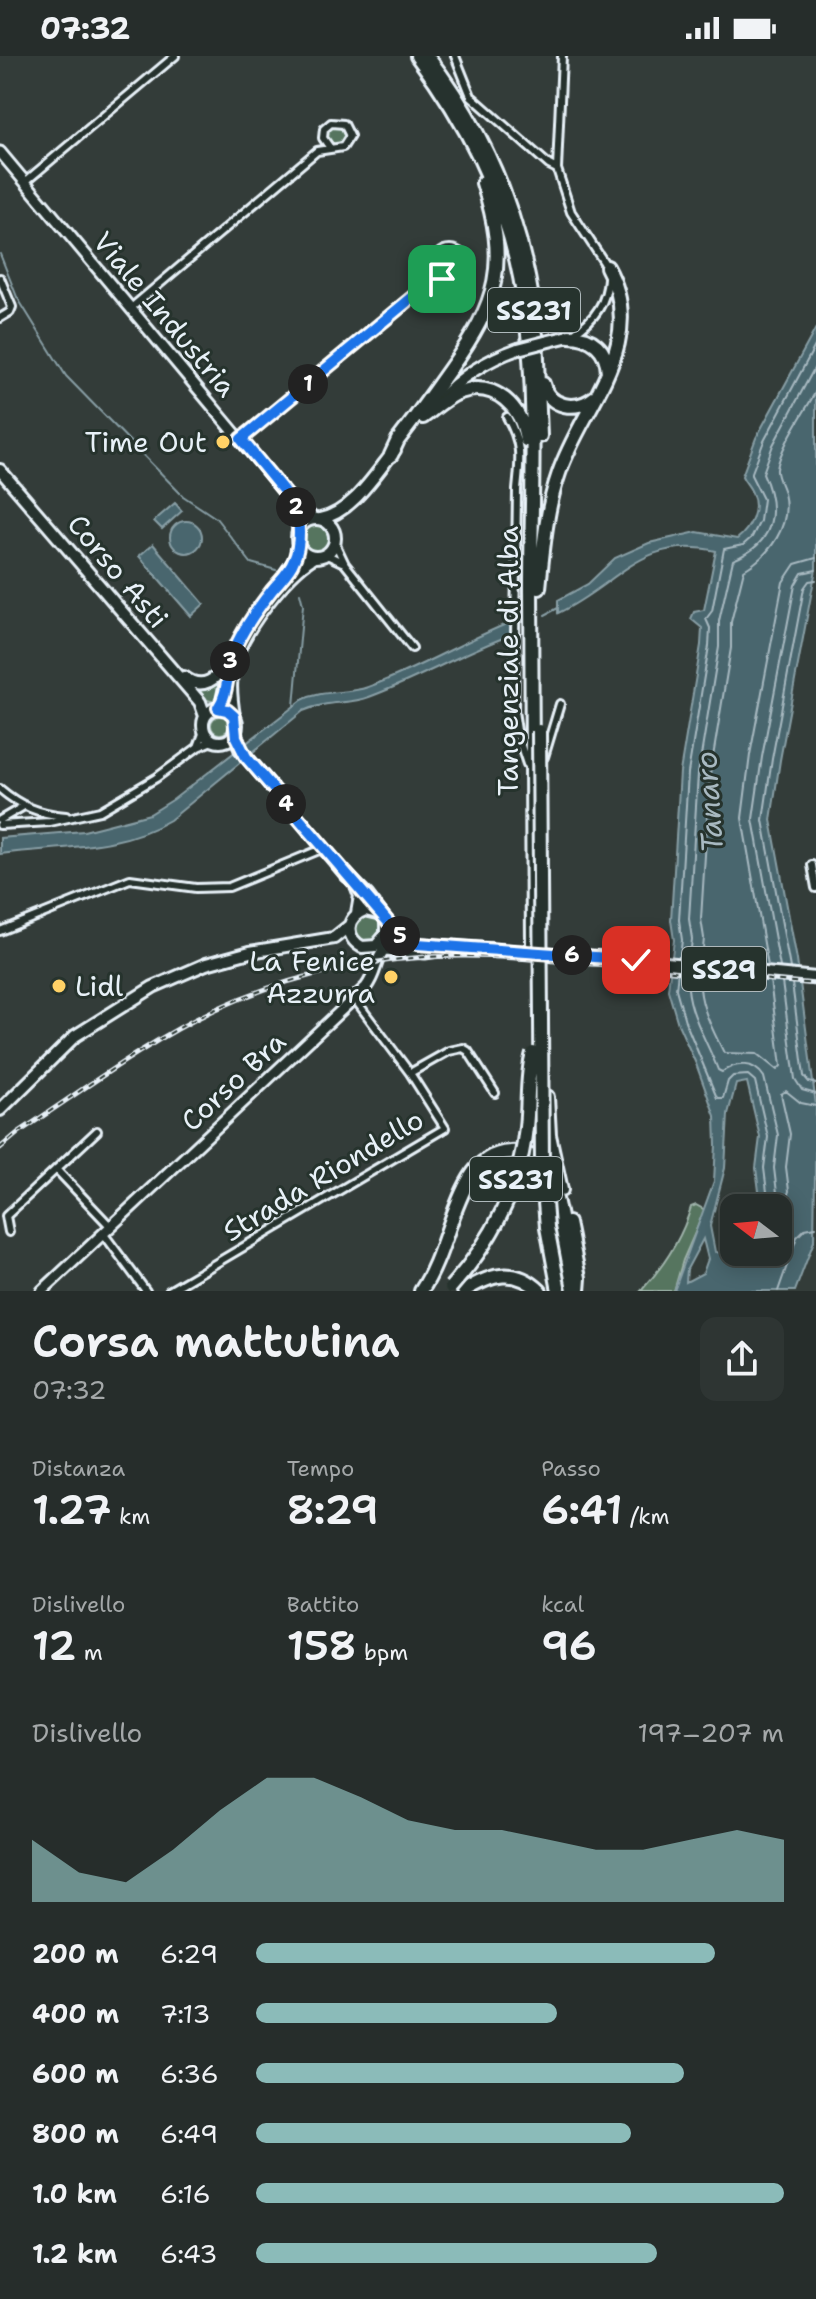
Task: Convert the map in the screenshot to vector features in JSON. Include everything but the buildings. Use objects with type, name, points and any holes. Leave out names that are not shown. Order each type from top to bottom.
[{"type":"highway","name":"Tangenziale di Alba","points":[[417,56],[471,138],[490,180],[508,230],[521,281],[530,355],[536,731],[537,1202],[552,1291]]},
{"type":"highway","name":"Tangenziale di Alba","points":[[427,56],[471,121],[499,178],[527,268],[539,355],[536,731]]},
{"type":"highway","points":[[391,455],[398,440],[468,345],[482,321],[496,270],[497,243],[479,170],[439,86]]},
{"type":"highway","points":[[539,588],[548,513],[558,475],[569,447],[600,392],[618,344],[620,304],[615,280],[607,267]]},
{"type":"highway","points":[[569,336],[587,339],[599,347],[606,359],[608,373]]},
{"type":"highway","points":[[539,355],[544,388],[553,400],[577,407],[590,402],[600,392]]},
{"type":"highway","points":[[423,417],[448,398],[469,390],[492,391],[510,402],[523,423],[526,437],[531,525]]},
{"type":"highway","name":"Tangenziale di Alba","points":[[537,1053],[544,1202],[559,1291]]},
{"type":"highway","name":"SS231","points":[[454,1290],[487,1241],[510,1197],[525,1141],[529,1067],[537,1053],[545,1066],[549,1135],[579,1278],[578,1291]]},
{"type":"highway","points":[[421,1291],[476,1169],[493,1155],[516,1152],[536,1158],[551,1180],[571,1291]]},
{"type":"highway","points":[[454,1290],[504,1274],[522,1277],[540,1291]]},
{"type":"main road","points":[[205,716],[222,702],[229,663],[249,622],[292,566],[298,531],[305,522],[335,515],[347,505],[423,417],[461,379],[488,361],[518,349],[569,336]]},
{"type":"main road","name":"Corso Asti","points":[[0,470],[200,702]]},
{"type":"main road","points":[[347,505],[327,555],[314,557],[292,574],[240,647],[231,679],[235,730],[241,750],[358,889],[357,913],[349,926],[360,945]]},
{"type":"main road","points":[[317,519],[330,524],[335,539]]},
{"type":"main road","points":[[298,544],[304,553],[314,557]]},
{"type":"main road","points":[[106,595],[121,604],[192,683],[210,682],[229,663]]},
{"type":"main road","points":[[200,702],[227,710],[234,716]]},
{"type":"main road","points":[[200,702],[205,716],[204,731],[218,741],[241,750]]},
{"type":"main road","points":[[218,741],[230,738],[235,730]]},
{"type":"main road","points":[[343,871],[368,896],[383,917],[386,934],[381,942]]},
{"type":"main road","points":[[357,913],[369,910],[383,917]]},
{"type":"main road","name":"SS29","points":[[383,917],[407,941],[467,949]]},
{"type":"main road","name":"SS29","points":[[0,1110],[75,1036],[153,987],[206,964],[334,938],[349,926]]},
{"type":"main road","name":"SS29","points":[[306,943],[374,947],[381,942],[417,948],[545,953],[814,978]]},
{"type":"street","points":[[25,182],[175,56]]},
{"type":"street","points":[[455,56],[471,96],[557,169]]},
{"type":"street","points":[[562,56],[557,169],[571,212],[607,267],[608,282],[601,308],[592,320],[569,336]]},
{"type":"street","points":[[131,308],[317,151],[324,129],[331,123],[340,122],[347,127],[350,136],[347,144],[339,149],[317,151]]},
{"type":"street","points":[[323,138],[330,148]]},
{"type":"street","name":"Viale Industria","points":[[0,152],[295,505],[317,519]]},
{"type":"street","points":[[451,249],[464,257],[466,267],[457,280],[447,281],[438,276],[435,261],[441,252],[451,249]]},
{"type":"street","points":[[241,439],[438,276]]},
{"type":"street","points":[[0,278],[12,307],[0,318]]},
{"type":"street","points":[[507,417],[516,433],[521,453],[517,490],[515,723],[527,763],[529,952]]},
{"type":"street","points":[[295,505],[299,517],[298,531]]},
{"type":"street","points":[[335,539],[345,564],[412,648]]},
{"type":"street","points":[[327,555],[345,564]]},
{"type":"street","points":[[545,953],[544,754],[560,704]]},
{"type":"street","points":[[198,747],[204,731]]},
{"type":"street","points":[[1,821],[50,822],[100,811],[156,778],[198,747],[218,741]]},
{"type":"street","points":[[3,792],[27,807],[48,815],[73,816]]},
{"type":"street","points":[[1,821],[9,805],[3,792]]},
{"type":"street","points":[[1,821],[27,807]]},
{"type":"street","points":[[23,823],[27,807]]},
{"type":"street","points":[[0,931],[130,879],[196,888],[229,887],[324,848]]},
{"type":"street","points":[[812,865],[816,888]]},
{"type":"street","points":[[360,945],[376,963],[388,949],[425,953],[451,949]]},
{"type":"street","name":"Corso Bra","points":[[42,1291],[354,998],[375,976],[376,963]]},
{"type":"street","name":"Strada Riondello","points":[[169,1291],[445,1128],[410,1073],[354,998]]},
{"type":"street","points":[[410,1073],[449,1051],[463,1048],[495,1093]]},
{"type":"street","points":[[9,1232],[6,1216],[97,1131]]},
{"type":"street","points":[[56,1169],[107,1230],[146,1291]]},
{"type":"green space","points":[[336,126],[343,129],[346,136],[343,143],[336,146],[329,143],[326,136],[329,129]]},
{"type":"green space","points":[[450,251],[460,255],[464,265],[460,275],[450,279],[440,275],[436,265],[440,255]]},
{"type":"green space","points":[[317,523],[327,527],[331,537],[327,547],[317,551],[307,547],[303,537],[307,527]]},
{"type":"green space","points":[[224,673],[220,696],[215,702],[207,700],[199,692],[200,686]]},
{"type":"green space","points":[[216,716],[224,716],[229,725],[227,732],[216,734],[211,729],[211,721]]},
{"type":"green space","points":[[364,913],[377,918],[381,927],[382,937],[369,945],[355,939],[353,924]]},
{"type":"green space","points":[[696,1205],[705,1210],[683,1260],[674,1291],[641,1291],[671,1252],[691,1207]]},
{"type":"water","name":"Tanaro","points":[[816,328],[816,569],[771,820],[797,960],[816,1105],[814,1241],[795,1291],[674,1291],[714,1181],[715,1116],[678,1024],[668,990],[674,940],[671,920],[680,772],[701,645],[702,628],[691,619],[694,612],[704,610],[716,551],[690,548],[668,550],[631,565],[558,613],[558,600],[588,584],[615,558],[649,543],[697,532],[737,539],[750,525],[755,506],[750,488],[742,476],[756,438]],"holes":[[[747,1082],[760,1137],[756,1168],[758,1194],[792,1194],[792,1266],[720,1266],[720,1253],[715,1252],[710,1226],[725,1168],[728,1114],[736,1084]],[[703,1239],[708,1259],[703,1273],[686,1282],[687,1269]]]},
{"type":"water","points":[[175,503],[182,511],[162,529],[154,521]]},
{"type":"water","points":[[186,521],[197,526],[202,537],[197,548],[186,553],[175,548],[170,537],[175,526]]},
{"type":"water","points":[[153,544],[204,604],[191,616],[139,556]]},
{"type":"water","points":[[511,622],[511,635],[387,690],[361,699],[303,711],[170,820],[150,830],[87,846],[0,854],[0,838],[84,831],[150,814],[302,700],[318,694],[368,687]]},
{"type":"waterway","points":[[0,254],[17,297],[66,376],[183,496],[216,518],[251,563],[276,570]]},
{"type":"waterway","points":[[294,706],[303,605],[300,593]]},
{"type":"waterway","points":[[545,615],[558,608]]},
{"type":"railway","points":[[0,1148],[115,1068],[188,1023],[243,997],[337,969],[402,959],[484,956],[816,984]]},
{"type":"place","name":"Time Out","points":[[223,442]]},
{"type":"place","name":"La Fenice Azzurra","points":[[391,977]]},
{"type":"place","name":"Lidl","points":[[59,986]]},
{"type":"route","points":[[442,279],[438,276],[241,439],[295,505],[299,517],[298,544],[292,566],[249,622],[236,645],[218,708],[234,716],[236,737],[246,757],[368,896],[385,921],[407,941],[467,949],[636,960]]}]
